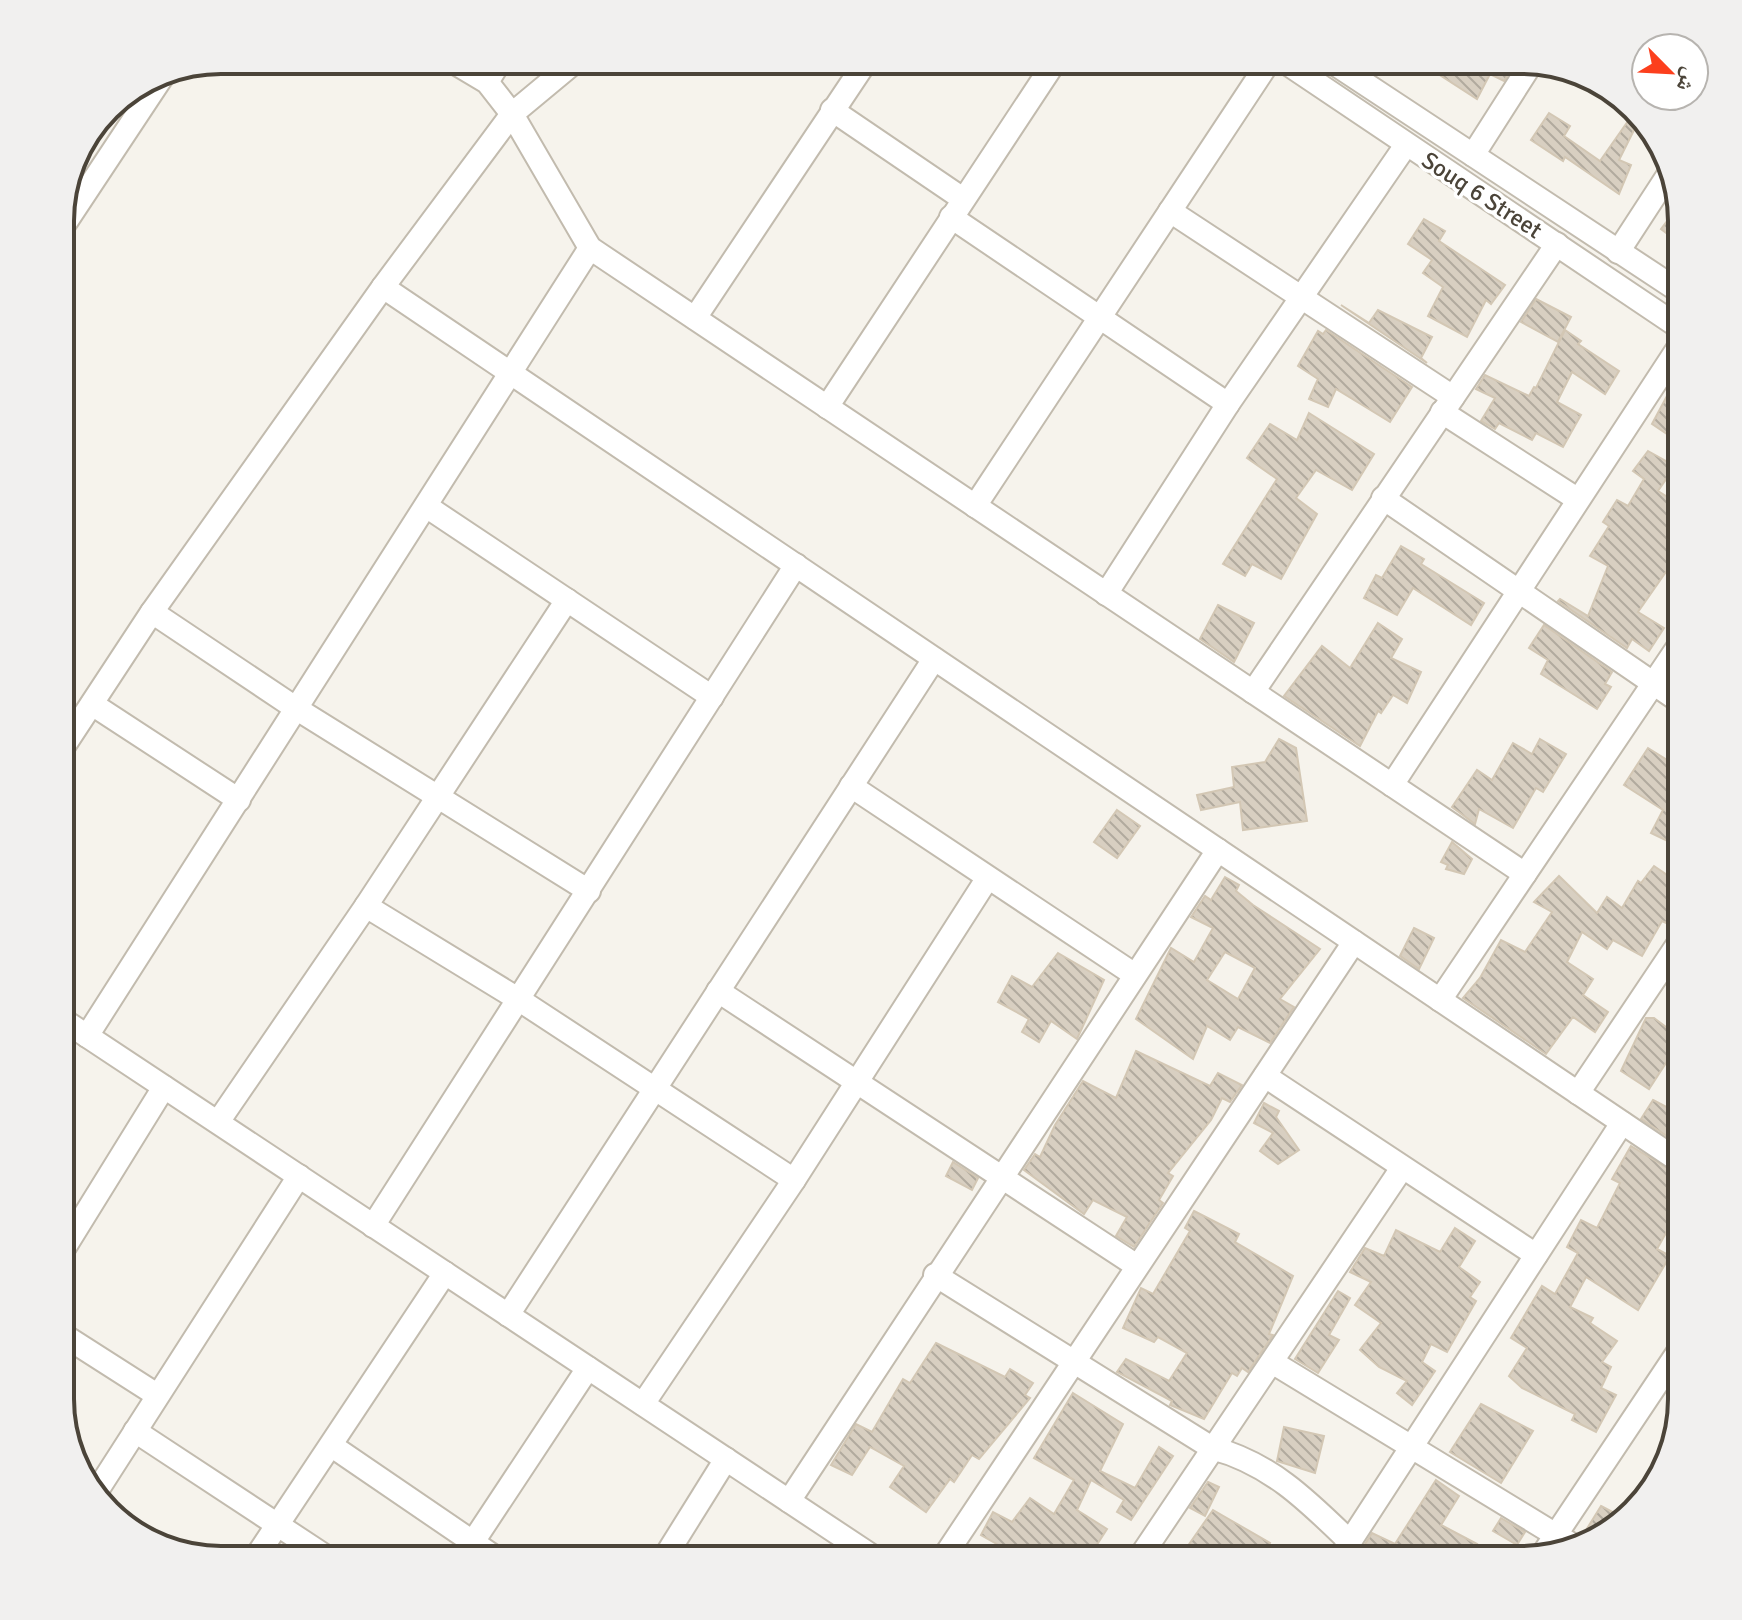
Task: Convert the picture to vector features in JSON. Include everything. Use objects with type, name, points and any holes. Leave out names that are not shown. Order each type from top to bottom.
[{"type":"street","points":[[474,74],[487,82],[512,114],[590,248],[1525,874]]},
{"type":"street","points":[[487,82],[492,74]]},
{"type":"street","points":[[74,731],[152,612],[383,287],[512,114],[560,74]]},
{"type":"street","points":[[695,318],[857,74]]},
{"type":"street","points":[[827,407],[1047,74]]},
{"type":"street","points":[[975,506],[1261,74]]},
{"type":"street","name":"Souq 6 Street","points":[[1302,74],[1668,319]]},
{"type":"street","name":"Souq 6 Street","points":[[1351,74],[1668,284]]},
{"type":"street","points":[[1473,155],[1525,74]]},
{"type":"street","points":[[74,209],[152,92]]},
{"type":"street","points":[[832,110],[1098,317],[1228,404]]},
{"type":"street","points":[[1106,594],[1228,404],[1406,145]]},
{"type":"street","points":[[1618,252],[1663,183]]},
{"type":"street","points":[[1170,211],[1302,297],[1577,499]]},
{"type":"street","points":[[1253,692],[1557,244]]},
{"type":"street","points":[[87,1036],[590,248]]},
{"type":"street","points":[[383,287],[1668,1154]]},
{"type":"street","points":[[1392,785],[1668,363]]},
{"type":"street","points":[[1383,498],[1668,694]]},
{"type":"street","points":[[426,506],[712,697]]},
{"type":"street","points":[[373,1226],[796,565]]},
{"type":"street","points":[[218,1122],[439,797],[567,600]]},
{"type":"street","points":[[152,612],[297,709],[589,891]]},
{"type":"street","points":[[508,1315],[934,659]]},
{"type":"street","points":[[1440,1000],[1668,662]]},
{"type":"street","points":[[92,704],[239,800]]},
{"type":"street","points":[[851,786],[1135,975]]},
{"type":"street","points":[[789,1501],[935,1275],[1218,850]]},
{"type":"street","points":[[643,1404],[794,1180],[987,879]]},
{"type":"street","points":[[366,906],[518,999],[794,1180]]},
{"type":"street","points":[[951,1546],[1354,942]]},
{"type":"street","points":[[1578,1093],[1668,959]]},
{"type":"street","points":[[718,991],[1137,1266]]},
{"type":"street","points":[[74,1027],[853,1546]]},
{"type":"street","points":[[1265,1076],[1536,1255]]},
{"type":"street","points":[[74,1232],[164,1087]]},
{"type":"street","points":[[1347,1546],[1622,1123]]},
{"type":"street","points":[[1147,1546],[1402,1168]]},
{"type":"street","points":[[101,1484],[299,1176]]},
{"type":"street","points":[[264,1546],[445,1273]]},
{"type":"street","points":[[935,1275],[1212,1448],[1235,1454],[1285,1482],[1340,1546]]},
{"type":"street","points":[[74,1342],[157,1395]]},
{"type":"street","points":[[1272,1362],[1564,1539]]},
{"type":"street","points":[[1550,1543],[1668,1367]]},
{"type":"street","points":[[470,1546],[588,1368]]},
{"type":"street","points":[[135,1431],[310,1546]]},
{"type":"street","points":[[332,1446],[461,1546]]},
{"type":"street","points":[[672,1546],[726,1459]]},
{"type":"building","points":[[1438,74],[1490,74],[1477,99]]},
{"type":"building","points":[[1490,74],[1508,74],[1504,81]]},
{"type":"building","points":[[1549,113],[1570,126],[1564,136],[1600,161],[1628,121],[1635,128],[1619,160],[1631,165],[1619,194],[1565,157],[1563,161],[1531,140]]},
{"type":"building","points":[[1424,219],[1445,231],[1439,241],[1505,285],[1491,304],[1486,300],[1467,337],[1428,316],[1443,287],[1423,273],[1432,260],[1408,244]]},
{"type":"building","points":[[1668,220],[1668,234],[1661,229]]},
{"type":"building","points":[[1536,299],[1571,317],[1558,342],[1521,322]]},
{"type":"building","points":[[1341,305],[1369,323],[1378,310],[1432,337],[1421,358],[1427,363]]},
{"type":"building","points":[[1326,330],[1412,387],[1390,422],[1336,389],[1328,407],[1309,399],[1318,379],[1298,366],[1318,331],[1323,334]]},
{"type":"building","points":[[1565,330],[1581,341],[1578,344],[1619,371],[1605,394],[1572,372],[1557,402],[1581,415],[1563,447],[1536,433],[1532,440],[1499,423],[1495,429],[1481,421],[1495,398],[1476,389],[1485,375],[1529,396]]},
{"type":"building","points":[[1668,394],[1668,435],[1652,424]]},
{"type":"building","points":[[1309,413],[1374,454],[1352,490],[1316,470],[1296,498],[1317,514],[1281,579],[1252,564],[1245,576],[1223,564],[1277,479],[1247,458],[1270,424],[1297,440]]},
{"type":"building","points":[[1648,451],[1668,462],[1668,476],[1658,491],[1668,497],[1668,569],[1638,612],[1664,628],[1649,651],[1632,639],[1627,648],[1558,601],[1560,599],[1588,616],[1608,566],[1590,556],[1609,526],[1603,522],[1617,500],[1628,506],[1644,479],[1633,471]]},
{"type":"building","points":[[1401,546],[1424,559],[1421,564],[1484,603],[1471,625],[1413,588],[1397,615],[1364,598],[1376,575],[1382,578]]},
{"type":"building","points":[[1218,605],[1254,623],[1234,662],[1200,639]]},
{"type":"building","points":[[1378,623],[1402,639],[1391,658],[1421,672],[1407,703],[1393,695],[1381,713],[1378,711],[1360,746],[1284,696],[1322,646],[1350,668]]},
{"type":"building","points":[[1544,625],[1612,672],[1605,684],[1611,687],[1597,709],[1541,674],[1548,660],[1529,648]]},
{"type":"building","points":[[1279,739],[1296,748],[1307,821],[1243,830],[1240,802],[1201,810],[1197,795],[1234,787],[1232,767],[1265,762]]},
{"type":"building","points":[[1540,739],[1566,754],[1543,792],[1536,788],[1513,828],[1479,809],[1475,824],[1452,807],[1477,770],[1492,780],[1513,743],[1532,754]]},
{"type":"building","points":[[1648,748],[1668,760],[1668,841],[1651,833],[1663,810],[1624,785]]},
{"type":"building","points":[[1117,810],[1140,826],[1117,858],[1094,842]]},
{"type":"building","points":[[1452,842],[1472,859],[1464,874],[1446,869],[1448,865],[1441,862]]},
{"type":"building","points":[[1654,866],[1668,876],[1668,919],[1666,923],[1662,921],[1642,956],[1613,940],[1607,949],[1582,932],[1567,962],[1593,979],[1583,995],[1608,1012],[1595,1032],[1573,1017],[1546,1054],[1463,998],[1480,978],[1501,940],[1525,952],[1552,912],[1534,902],[1559,876],[1597,913],[1607,897],[1622,908],[1638,881],[1641,883]]},
{"type":"building","points":[[1225,877],[1239,885],[1236,891],[1253,905],[1320,949],[1280,999],[1294,1007],[1270,1043],[1238,1027],[1230,1040],[1207,1026],[1193,1059],[1136,1019],[1171,948],[1194,962],[1213,928],[1191,917],[1205,896],[1211,900]],"holes":[[[1225,952],[1255,968],[1238,999],[1207,980]]]},
{"type":"building","points":[[1414,928],[1434,938],[1419,969],[1400,956]]},
{"type":"building","points":[[1058,953],[1104,980],[1077,1039],[1051,1021],[1039,1042],[1022,1032],[1029,1019],[998,1002],[1012,976],[1032,987]]},
{"type":"building","points":[[1646,1018],[1654,1018],[1668,1028],[1668,1064],[1666,1063],[1649,1089],[1621,1071]]},
{"type":"building","points":[[1136,1051],[1210,1086],[1218,1073],[1242,1085],[1230,1102],[1222,1098],[1211,1120],[1168,1173],[1173,1176],[1159,1200],[1163,1203],[1134,1247],[1116,1236],[1127,1217],[1093,1200],[1084,1214],[1024,1170],[1035,1154],[1040,1157],[1055,1125],[1083,1081],[1116,1098]]},
{"type":"building","points":[[1653,1100],[1668,1108],[1668,1137],[1641,1119]]},
{"type":"building","points":[[1264,1103],[1279,1111],[1276,1117],[1299,1150],[1278,1164],[1260,1151],[1273,1133],[1254,1123]]},
{"type":"building","points":[[1631,1146],[1668,1168],[1668,1229],[1657,1249],[1668,1255],[1668,1259],[1638,1310],[1586,1277],[1570,1307],[1593,1318],[1590,1323],[1617,1341],[1602,1362],[1611,1367],[1601,1388],[1616,1395],[1596,1432],[1572,1420],[1575,1414],[1522,1388],[1509,1376],[1527,1348],[1511,1338],[1542,1286],[1555,1294],[1578,1253],[1567,1247],[1581,1220],[1597,1228],[1620,1183],[1612,1179]]},
{"type":"building","points":[[953,1162],[978,1178],[972,1190],[946,1176]]},
{"type":"building","points":[[1194,1211],[1239,1234],[1235,1242],[1293,1276],[1269,1334],[1273,1335],[1248,1372],[1242,1368],[1237,1376],[1232,1373],[1204,1419],[1170,1405],[1172,1401],[1117,1372],[1126,1359],[1169,1381],[1187,1353],[1158,1337],[1154,1342],[1123,1328],[1141,1288],[1153,1294],[1190,1231],[1185,1228]]},
{"type":"building","points":[[1455,1228],[1475,1241],[1459,1267],[1480,1282],[1470,1297],[1476,1301],[1447,1352],[1431,1344],[1422,1362],[1435,1371],[1412,1405],[1397,1393],[1407,1381],[1379,1367],[1360,1350],[1381,1323],[1355,1305],[1371,1282],[1350,1272],[1365,1248],[1384,1256],[1396,1230],[1440,1252]]},
{"type":"building","points":[[1338,1291],[1350,1298],[1329,1335],[1339,1340],[1318,1373],[1295,1359]]},
{"type":"building","points":[[936,1343],[1005,1377],[1010,1369],[1033,1383],[1025,1395],[1030,1398],[979,1459],[972,1455],[954,1482],[950,1479],[926,1512],[890,1487],[904,1466],[870,1447],[852,1475],[831,1465],[856,1424],[872,1432],[903,1379],[910,1383]]},
{"type":"building","points":[[1073,1393],[1123,1424],[1100,1471],[1135,1488],[1159,1447],[1173,1456],[1131,1520],[1117,1512],[1124,1500],[1091,1480],[1077,1510],[1107,1529],[1096,1546],[1000,1546],[981,1535],[993,1512],[1012,1522],[1030,1498],[1054,1514],[1074,1480],[1034,1458]]},
{"type":"building","points":[[1481,1404],[1533,1431],[1501,1483],[1450,1452]]},
{"type":"building","points":[[1284,1427],[1324,1436],[1315,1473],[1277,1461]]},
{"type":"building","points":[[1436,1480],[1459,1496],[1441,1525],[1477,1544],[1364,1546],[1372,1533],[1395,1544]]},
{"type":"building","points":[[1208,1482],[1219,1487],[1205,1516],[1190,1508]]},
{"type":"building","points":[[1601,1506],[1614,1513],[1603,1521],[1585,1531]]},
{"type":"building","points":[[1213,1510],[1270,1543],[1268,1546],[1188,1546]]},
{"type":"building","points":[[1501,1518],[1525,1532],[1517,1545],[1493,1531]]}]
